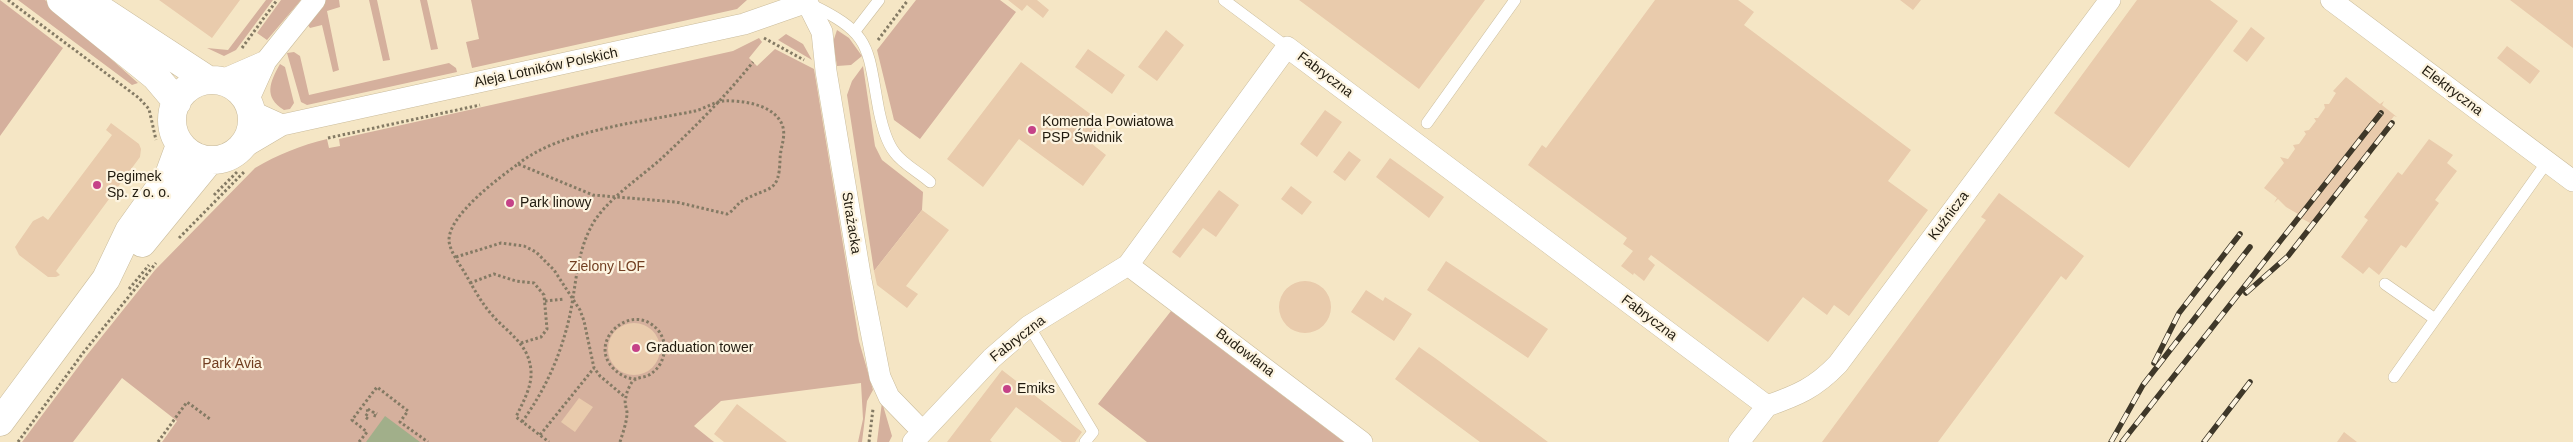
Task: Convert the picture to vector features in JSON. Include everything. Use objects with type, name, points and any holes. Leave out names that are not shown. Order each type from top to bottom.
[{"type":"street","points":[[61,0],[155,76],[177,102]]},
{"type":"street","points":[[86,0],[214,81],[236,88],[249,106],[282,126]]},
{"type":"street","points":[[266,61],[214,81],[192,86],[177,102],[172,124],[175,135],[180,144],[193,156],[209,160],[225,158],[243,162],[250,133],[249,106],[266,61],[314,0]]},
{"type":"street","name":"Kuźnicza","points":[[1767,406],[1798,395],[1821,382],[1838,364],[2110,0]]},
{"type":"street","name":"Elektryczna","points":[[2331,0],[2547,162],[2572,178]]},
{"type":"street","name":"Aleja Lotników Polskich","points":[[243,162],[282,126],[724,28],[775,7],[808,1]]},
{"type":"street","name":"Strażacka","points":[[808,1],[822,32],[826,71],[861,280],[880,377],[889,397],[917,437]]},
{"type":"street","name":"Fabryczna","points":[[917,437],[992,358],[1029,326],[1128,264],[1287,47],[1767,406]]},
{"type":"street","points":[[106,279],[129,231],[169,175],[180,144]]},
{"type":"street","points":[[0,422],[106,279],[130,257],[209,160]]},
{"type":"street","name":"Budowlana","points":[[1128,264],[1362,442]]},
{"type":"street","points":[[1739,442],[1767,406]]},
{"type":"lane","points":[[855,31],[878,0]]},
{"type":"lane","points":[[1224,0],[1287,47]]},
{"type":"lane","points":[[1427,123],[1515,0]]},
{"type":"lane","points":[[808,1],[840,18],[855,31],[865,45],[882,128],[895,154],[930,182]]},
{"type":"lane","points":[[2394,377],[2547,162]]},
{"type":"lane","points":[[2385,284],[2436,319]]},
{"type":"lane","points":[[1029,326],[1093,432],[1085,442]]},
{"type":"path","points":[[8,0],[139,98]]},
{"type":"path","points":[[237,56],[277,0]]},
{"type":"path","points":[[759,35],[826,71]]},
{"type":"path","points":[[522,422],[540,396],[555,366],[585,239],[597,217],[721,101],[753,62]]},
{"type":"path","points":[[518,164],[588,193],[617,198],[676,202],[722,214],[731,212],[744,200],[776,182],[781,169],[780,156],[784,135],[782,125],[775,115],[764,108],[721,101],[697,110],[576,137],[536,152],[518,164],[493,183],[460,214],[454,224],[449,242],[470,283],[493,316],[521,343],[531,371],[528,391],[516,417],[549,442]]},
{"type":"path","points":[[194,215],[243,162]]},
{"type":"path","points":[[177,241],[243,162]]},
{"type":"path","points":[[172,238],[179,230]]},
{"type":"path","points":[[456,257],[500,243],[524,246],[536,252],[554,270],[584,321],[594,368],[600,376],[626,397]]},
{"type":"path","points":[[18,442],[155,261],[79,351],[28,419]]},
{"type":"path","points":[[470,283],[494,274],[516,281],[530,281],[542,291],[545,301],[547,329],[545,334],[521,343]]},
{"type":"path","points":[[545,301],[564,299]]},
{"type":"path","points":[[620,442],[626,419],[626,397],[632,382],[656,370],[664,357],[665,349],[658,330],[648,322],[633,319],[618,324],[612,330],[607,341],[605,353],[611,366],[618,373],[627,378],[637,379]]},
{"type":"path","points":[[540,435],[594,368]]},
{"type":"path","points":[[359,442],[367,432],[352,420],[377,387],[408,411],[400,422],[428,442]]},
{"type":"path","points":[[158,442],[187,402],[210,419]]},
{"type":"path","points":[[368,419],[365,417],[368,413],[367,408],[370,411]]},
{"type":"green space","points":[[0,0],[63,48],[0,136]]},
{"type":"green space","points":[[18,0],[45,0],[138,83],[132,85]]},
{"type":"green space","points":[[266,0],[273,0],[236,50],[224,56],[207,48],[228,50]]},
{"type":"green space","points":[[281,0],[301,0],[267,40],[257,33]]},
{"type":"green space","points":[[326,0],[339,0],[340,7],[327,11],[339,70],[333,72],[322,25],[310,28],[307,24]]},
{"type":"green space","points":[[369,0],[377,0],[390,60],[383,61]]},
{"type":"green space","points":[[420,0],[427,0],[438,49],[431,50]]},
{"type":"green space","points":[[471,0],[747,0],[737,9],[472,68],[466,42],[479,39]]},
{"type":"green space","points":[[916,0],[1000,0],[1016,12],[920,139],[894,120],[877,50]]},
{"type":"green space","points":[[837,30],[849,38],[862,56],[851,65],[837,66],[833,42]]},
{"type":"green space","points":[[786,34],[803,44],[812,60],[778,40]]},
{"type":"green space","name":"Zielony LOF","points":[[759,38],[762,42],[749,58],[757,66],[775,49],[814,69],[859,341],[873,390],[867,401],[862,442],[858,442],[863,419],[861,383],[721,401],[694,426],[714,442],[162,442],[177,421],[122,378],[73,442],[22,442],[87,355],[155,270],[255,168],[263,163],[317,141],[327,139],[329,148],[340,146],[339,139],[733,51]]},
{"type":"green space","points":[[294,52],[300,56],[309,95],[449,63],[456,68],[457,72],[307,105],[301,102],[287,53]]},
{"type":"green space","points":[[280,64],[285,67],[294,103],[290,109],[284,110],[273,100],[270,89],[273,77]]},
{"type":"green space","points":[[863,66],[875,146],[882,160],[923,192],[922,210],[874,271],[847,95],[852,81]]},
{"type":"green space","points":[[1171,311],[1344,442],[1147,442],[1098,404]]},
{"type":"green space","points":[[882,402],[892,436],[889,442],[877,442]]},
{"type":"shaded area","points":[[385,416],[420,442],[366,442]]},
{"type":"building","points":[[159,0],[240,0],[212,38]]},
{"type":"building","points":[[1008,0],[1037,0],[1049,10],[1043,18],[1027,5],[1022,11]]},
{"type":"building","points":[[1299,0],[1485,0],[1419,89]]},
{"type":"building","points":[[1655,0],[1738,0],[1754,12],[1744,25],[1911,150],[1888,181],[1928,210],[1849,316],[1834,305],[1827,315],[1803,297],[1768,342],[1651,255],[1648,259],[1655,265],[1644,281],[1634,273],[1633,275],[1621,266],[1633,251],[1623,244],[1627,238],[1528,165],[1542,145],[1546,148]]},
{"type":"building","points":[[1900,0],[1921,0],[1913,10]]},
{"type":"building","points":[[2137,0],[2210,0],[2238,21],[2129,168],[2054,113]]},
{"type":"building","points":[[2510,0],[2573,0],[2573,48]]},
{"type":"building","points":[[2251,27],[2265,38],[2247,62],[2233,51]]},
{"type":"building","points":[[1166,30],[1184,45],[1157,81],[1138,67]]},
{"type":"building","points":[[2507,46],[2540,71],[2530,84],[2497,58]]},
{"type":"building","points":[[1088,49],[1125,75],[1112,94],[1075,67]]},
{"type":"building","name":"Komenda Powiatowa PSP Świdnik","points":[[1021,62],[1101,122],[1087,140],[1106,155],[1083,186],[1019,139],[983,187],[947,159]]},
{"type":"building","points":[[2346,77],[2380,104],[2384,101],[2382,105],[2397,117],[2394,116],[2324,210],[2325,212],[2309,229],[2312,224],[2297,216],[2298,214],[2286,207],[2278,199],[2274,203],[2277,198],[2264,188],[2284,163],[2280,157],[2288,159],[2295,149],[2293,145],[2299,144],[2306,134],[2304,131],[2309,130],[2316,121],[2314,118],[2318,118],[2325,108],[2324,104],[2329,104],[2336,93],[2333,91]]},
{"type":"building","points":[[1325,110],[1342,122],[1317,157],[1300,144]]},
{"type":"building","name":"Pegimek Sp. z o. o.","points":[[111,123],[139,144],[141,149],[140,157],[56,271],[60,275],[48,277],[19,255],[15,247],[33,221],[43,216],[48,220],[112,135],[106,130]]},
{"type":"building","points":[[2429,139],[2453,155],[2447,163],[2457,171],[2435,200],[2439,203],[2406,248],[2401,245],[2379,275],[2369,267],[2363,274],[2341,257],[2368,220],[2364,217],[2398,172],[2402,175]]},
{"type":"building","points":[[1349,151],[1361,160],[1345,181],[1333,172]]},
{"type":"building","points":[[1390,158],[1444,197],[1429,218],[1376,177]]},
{"type":"building","points":[[1291,186],[1312,202],[1302,215],[1281,199]]},
{"type":"building","points":[[1219,190],[1239,205],[1216,237],[1203,228],[1180,258],[1172,252]]},
{"type":"building","points":[[1999,193],[2084,256],[2066,280],[2061,276],[1938,442],[1822,442],[1986,220],[1981,217]]},
{"type":"building","points":[[922,210],[949,230],[906,286],[918,294],[907,308],[877,285],[874,271]]},
{"type":"building","points":[[1446,261],[1548,329],[1528,358],[1427,290]]},
{"type":"building","points":[[1300,281],[1310,281],[1324,288],[1331,302],[1331,312],[1324,326],[1310,333],[1300,333],[1290,329],[1283,322],[1279,312],[1279,302],[1283,292],[1290,285]]},
{"type":"building","points":[[1366,290],[1383,301],[1385,297],[1412,314],[1394,341],[1351,312]]},
{"type":"building","points":[[629,323],[639,323],[648,327],[656,335],[660,349],[656,363],[648,371],[639,375],[629,375],[620,371],[612,363],[608,354],[608,344],[612,335],[620,327]]},
{"type":"building","points":[[1419,347],[1548,442],[1480,442],[1395,379]]},
{"type":"building","name":"Emiks","points":[[1002,370],[1082,432],[1075,442],[1062,442],[1016,407],[990,440],[992,442],[947,442]]},
{"type":"building","points":[[579,398],[593,407],[575,432],[561,422]]},
{"type":"building","points":[[737,404],[787,442],[724,442],[714,434]]},
{"type":"building","points":[[2344,432],[2357,442],[2337,442]]},
{"type":"railway","points":[[2122,442],[2381,113]]},
{"type":"railway","points":[[2246,293],[2288,256],[2392,123]]},
{"type":"railway","points":[[2154,363],[2179,313],[2240,234]]},
{"type":"railway","points":[[2111,442],[2143,385],[2250,247]]},
{"type":"railway","points":[[2204,442],[2250,382]]},
{"type":"place","name":"Komenda Powiatowa PSP Świdnik","points":[[1032,130]]},
{"type":"place","name":"Pegimek Sp. z o. o.","points":[[97,185]]},
{"type":"place","name":"Park linowy","points":[[510,203]]},
{"type":"place","name":"Graduation tower","points":[[636,348]]},
{"type":"place","name":"Emiks","points":[[1007,389]]},
{"type":"park label","name":"Park Avia","points":[[232,364]]}]
